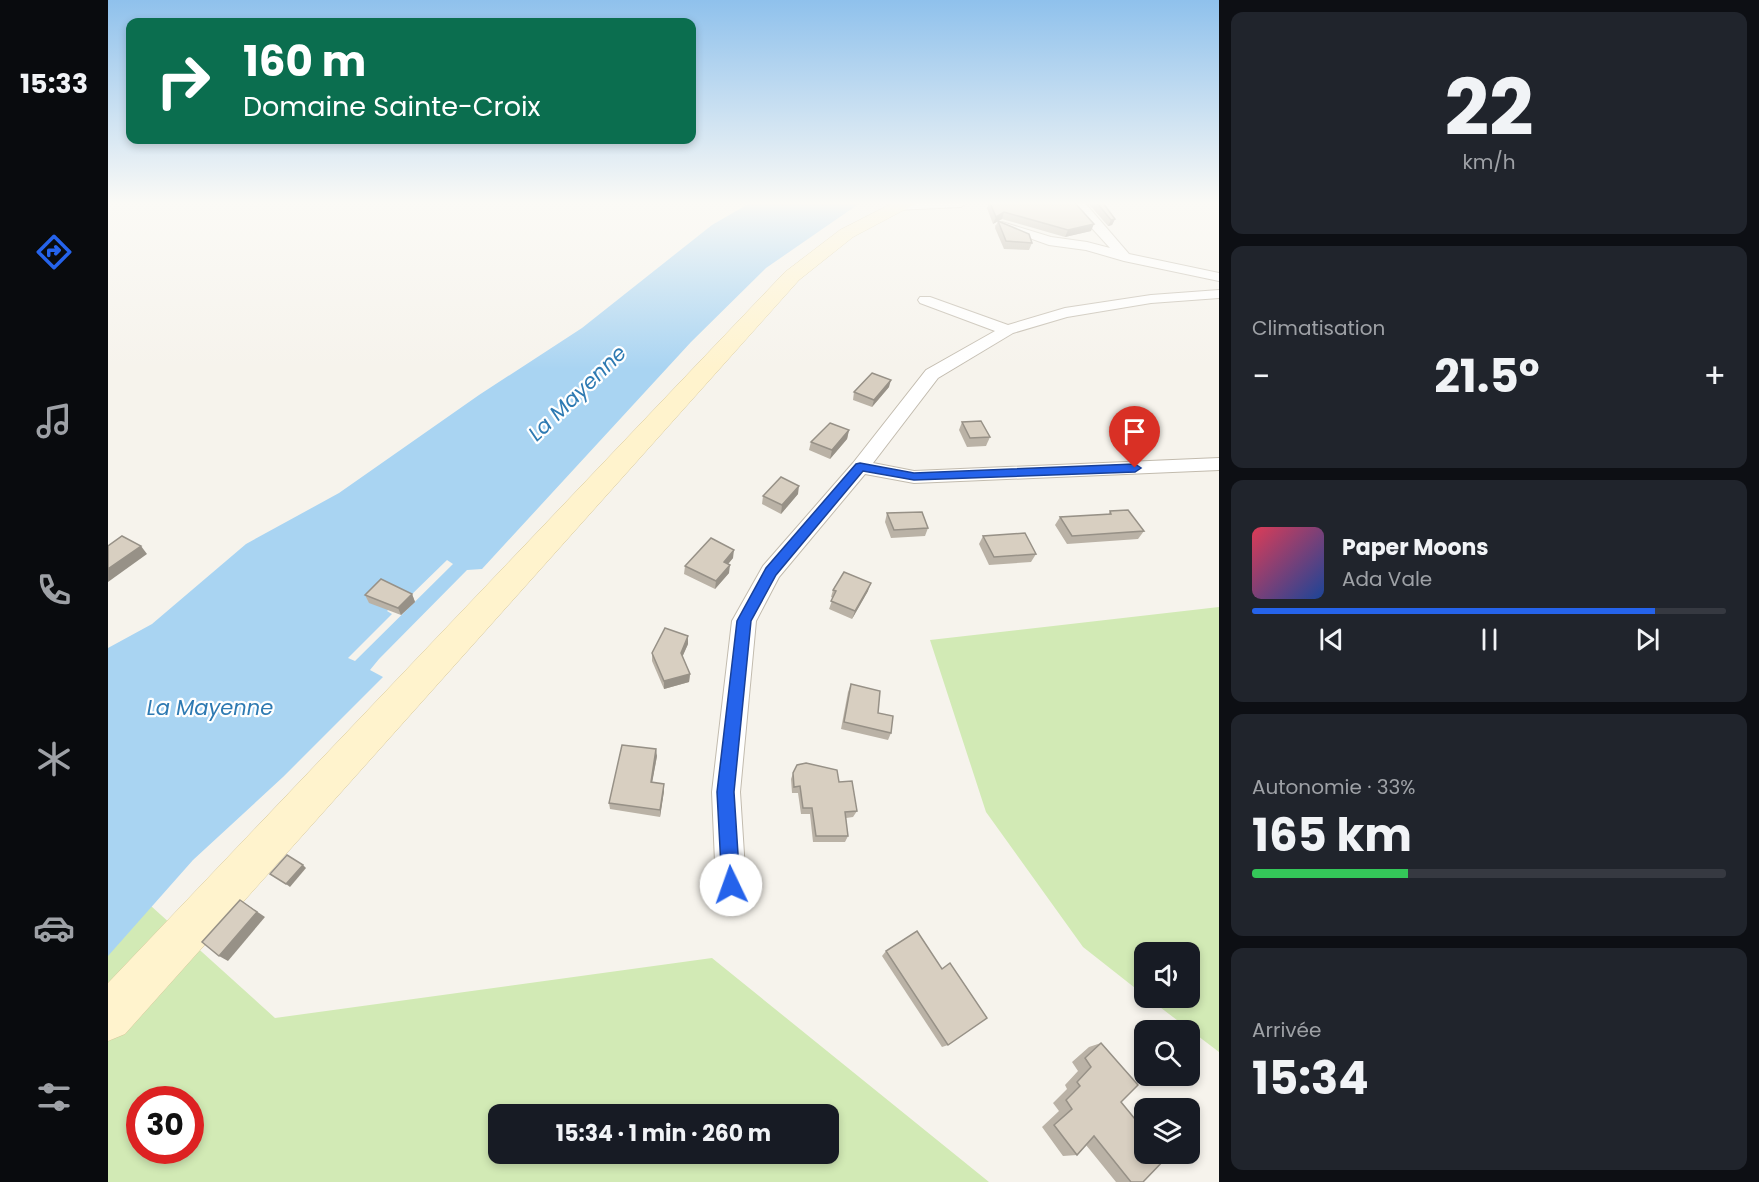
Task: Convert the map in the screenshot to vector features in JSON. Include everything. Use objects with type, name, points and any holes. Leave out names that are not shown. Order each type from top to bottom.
[{"type":"main road","points":[[108,1017],[767,301],[813,258]]},
{"type":"street","points":[[1130,258],[1219,277]]},
{"type":"street","points":[[731,885],[726,792],[744,621],[771,572],[860,467],[932,374],[1007,330],[1065,312],[1152,299],[1219,294]]},
{"type":"street","points":[[925,300],[1007,330]]},
{"type":"street","points":[[860,467],[914,477],[1219,464]]},
{"type":"green space","points":[[1219,607],[1219,1052],[1200,1038],[1200,1020],[1177,1020],[1161,1008],[1200,1008],[1200,942],[1134,942],[1134,987],[1083,947],[986,812],[930,640]]},
{"type":"green space","points":[[151,906],[275,1018],[712,958],[989,1182],[108,1182],[108,950]]},
{"type":"water","name":"La Mayenne","points":[[670,258],[780,258],[766,268],[691,342],[482,569],[467,570],[379,659],[370,670],[383,677],[283,777],[193,860],[108,956],[108,648],[152,624],[246,544],[339,493],[479,395],[582,328]],"holes":[[[447,560],[453,564],[355,661],[348,658],[392,614],[387,611],[403,596],[408,598]]]},
{"type":"building","points":[[872,373],[891,380],[874,400],[854,392]]},
{"type":"building","points":[[981,421],[990,437],[970,438],[962,422]]},
{"type":"building","points":[[830,423],[849,430],[832,450],[811,442]]},
{"type":"building","points":[[781,477],[799,486],[782,505],[763,496]]},
{"type":"building","points":[[1128,510],[1144,531],[1072,536],[1060,517],[1111,514],[1110,511]]},
{"type":"building","points":[[922,512],[928,528],[894,530],[887,513]]},
{"type":"building","points":[[1025,533],[1036,554],[994,557],[983,536]]},
{"type":"building","points":[[122,536],[141,546],[108,569],[108,546]]},
{"type":"building","points":[[711,538],[734,550],[724,562],[730,565],[716,581],[685,566]]},
{"type":"building","points":[[844,572],[871,583],[855,611],[831,601],[836,591],[833,590]]},
{"type":"building","points":[[381,579],[412,594],[398,608],[365,595]]},
{"type":"building","points":[[665,628],[688,636],[681,653],[690,674],[664,681],[652,653]]},
{"type":"building","points":[[851,684],[880,691],[878,713],[893,716],[891,733],[844,722]]},
{"type":"building","points":[[622,745],[656,749],[651,782],[664,784],[660,810],[609,803]]},
{"type":"building","points":[[806,763],[837,770],[839,782],[852,781],[857,811],[845,812],[848,836],[816,836],[812,808],[803,808],[800,786],[794,787],[793,773],[797,765]]},
{"type":"building","points":[[287,855],[303,865],[286,884],[270,874]]},
{"type":"building","points":[[240,900],[257,912],[219,956],[202,942]]},
{"type":"building","points":[[917,931],[942,969],[950,963],[987,1018],[948,1045],[886,951]]},
{"type":"building","points":[[1101,1043],[1134,1080],[1134,1086],[1137,1086],[1121,1102],[1134,1118],[1134,1164],[1160,1164],[1143,1182],[1131,1182],[1094,1136],[1077,1155],[1054,1125],[1072,1109],[1066,1100],[1080,1086],[1077,1082],[1091,1067],[1085,1058]]},
{"type":"route","points":[[731,885],[726,792],[744,621],[771,572],[860,467],[914,477],[1135,468]]}]
